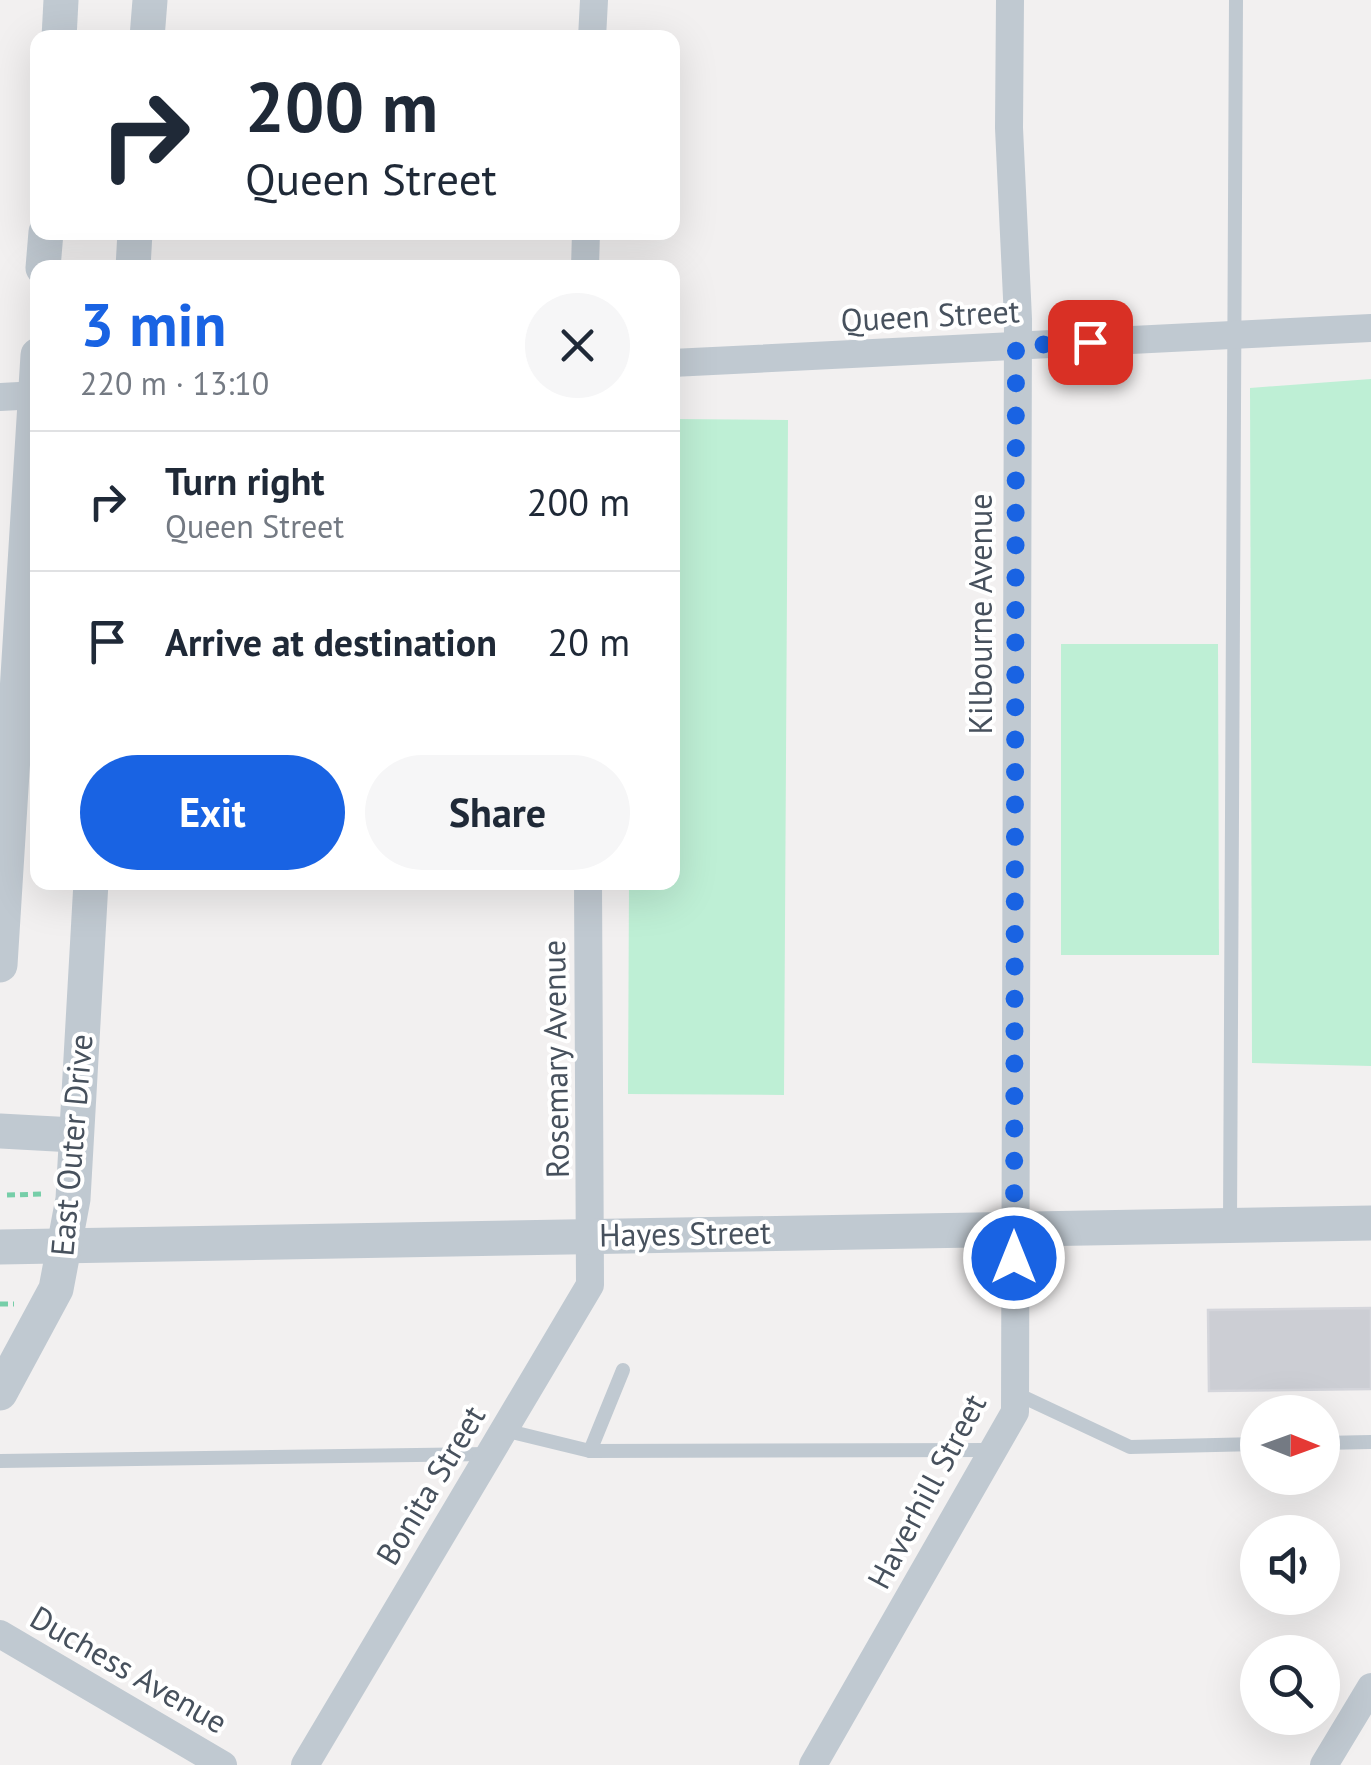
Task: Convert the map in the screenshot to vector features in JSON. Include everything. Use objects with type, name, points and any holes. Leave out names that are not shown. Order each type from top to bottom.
[{"type":"street","points":[[59,30],[61,0]]},
{"type":"street","points":[[148,30],[150,0]]},
{"type":"street","points":[[592,30],[594,0]]},
{"type":"street","name":"Kilbourne Avenue","points":[[1010,0],[1016,346],[1014,1228]]},
{"type":"street","name":"Queen Street","points":[[680,363],[1371,328]]},
{"type":"street","points":[[0,965],[26,751],[24,396]]},
{"type":"street","name":"East Outer Drive","points":[[0,1393],[50,1304],[65,1246],[73,1199],[90,890]]},
{"type":"street","name":"Rosemary Avenue","points":[[588,890],[592,1234]]},
{"type":"street","points":[[0,1131],[74,1134]]},
{"type":"street","name":"Hayes Street","points":[[0,1247],[1371,1223]]},
{"type":"street","name":"Haverhill Street","points":[[813,1765],[1015,1412],[1014,1228]]},
{"type":"street","name":"Bonita Street","points":[[305,1765],[590,1286],[592,1234]]},
{"type":"street","name":"Duchess Avenue","points":[[0,1634],[223,1765]]},
{"type":"street","points":[[1324,1765],[1371,1686]]},
{"type":"lane","points":[[1230,1225],[1236,0]]},
{"type":"lane","points":[[590,1452],[623,1370]]},
{"type":"lane","points":[[1014,1393],[1130,1447],[1240,1444]]},
{"type":"lane","points":[[504,1430],[590,1452],[994,1450]]},
{"type":"lane","points":[[1340,1443],[1371,1442]]},
{"type":"lane","points":[[0,1460],[489,1454]]},
{"type":"path","points":[[7,1195],[50,1194]]},
{"type":"green space","points":[[1371,379],[1371,1066],[1252,1063],[1250,388]]},
{"type":"green space","points":[[680,419],[788,420],[784,1095],[628,1094],[629,890],[680,890]]},
{"type":"green space","points":[[1061,644],[1218,644],[1219,955],[1061,955]]},
{"type":"building","points":[[1371,1308],[1371,1389],[1209,1391],[1208,1310]]},
{"type":"route","points":[[1014,1258],[1016,346],[1090,342]]}]
